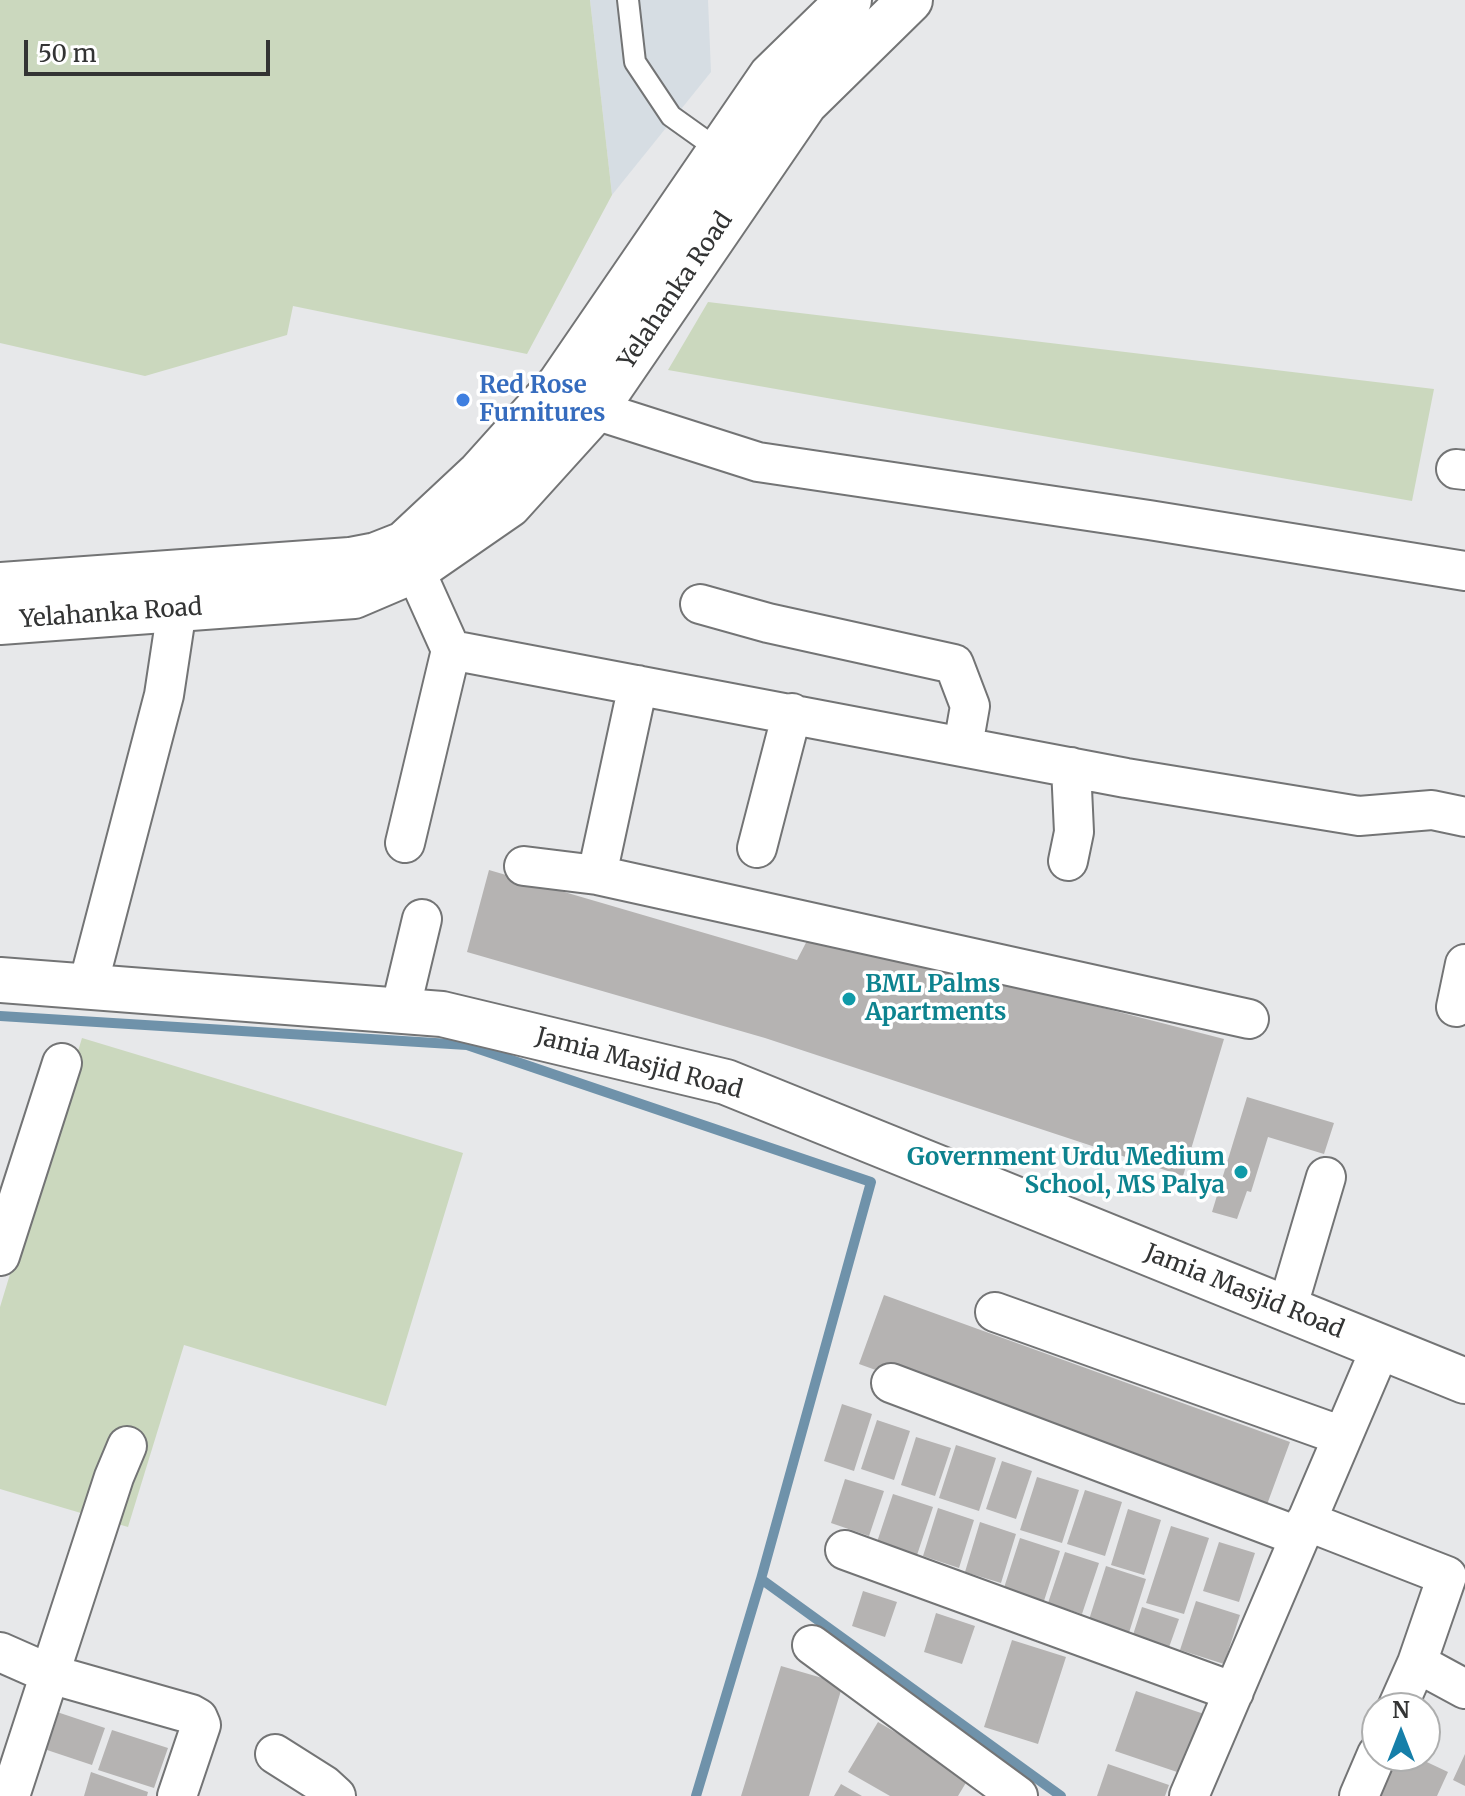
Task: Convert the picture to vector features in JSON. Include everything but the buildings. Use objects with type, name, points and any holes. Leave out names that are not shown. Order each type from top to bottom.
[{"type":"main road","name":"Yelahanka Road","points":[[0,585],[350,560],[376,555],[404,544],[480,473],[560,384],[771,76],[849,0]]},
{"type":"main road","name":"Yelahanka Road","points":[[0,622],[354,596],[415,570],[509,505],[595,410],[805,103],[910,0]]},
{"type":"main road","name":"Jamia Masjid Road","points":[[0,980],[442,1014],[726,1082],[1465,1381]]},
{"type":"street","points":[[560,384],[595,410],[758,462],[1465,571]]},
{"type":"street","points":[[405,843],[451,650],[415,570]]},
{"type":"street","points":[[700,604],[768,623],[954,664],[970,706],[963,746]]},
{"type":"street","points":[[87,989],[164,695],[177,609]]},
{"type":"street","points":[[451,650],[1071,767],[1359,816],[1432,810],[1465,817]]},
{"type":"street","points":[[597,875],[638,685]]},
{"type":"street","points":[[757,848],[792,713]]},
{"type":"street","points":[[1068,861],[1074,832],[1071,767]]},
{"type":"street","points":[[524,866],[597,875],[1249,1019]]},
{"type":"street","points":[[400,1011],[422,919]]},
{"type":"street","points":[[1456,1007],[1465,964]]},
{"type":"street","points":[[0,1256],[62,1063]]},
{"type":"street","points":[[1287,1309],[1326,1177]]},
{"type":"street","points":[[995,1312],[1342,1436]]},
{"type":"street","points":[[1189,1796],[1381,1347]]},
{"type":"street","points":[[891,1383],[1303,1529],[1456,1578],[1404,1692]]},
{"type":"street","points":[[10,1796],[114,1477],[127,1446]]},
{"type":"street","points":[[845,1550],[1234,1692]]},
{"type":"street","points":[[812,1645],[1018,1796]]},
{"type":"street","points":[[0,1652],[50,1674],[198,1718],[201,1725],[177,1796]]},
{"type":"street","points":[[1417,1663],[1465,1689]]},
{"type":"street","points":[[275,1754],[336,1796]]},
{"type":"street","points":[[1359,1796],[1369,1772]]},
{"type":"lane","points":[[628,0],[635,62],[671,116],[720,151]]},
{"type":"shaded area","points":[[590,0],[708,0],[711,72],[612,195]]},
{"type":"green space","points":[[0,0],[590,0],[612,195],[527,354],[293,306],[287,335],[145,376],[0,343]]},
{"type":"green space","points":[[708,302],[1434,389],[1412,501],[668,370]]},
{"type":"green space","points":[[82,1038],[463,1153],[386,1406],[184,1345],[128,1527],[0,1489],[0,1307]]},
{"type":"waterway","points":[[0,1016],[467,1045],[871,1182],[761,1579],[1061,1796]]},
{"type":"waterway","points":[[696,1796],[761,1579]]},
{"type":"place","name":"Red Rose Furnitures","points":[[463,400]]},
{"type":"place","name":"BML Palms Apartments","points":[[849,999]]},
{"type":"place","name":"Government Urdu Medium School, MS Palya","points":[[1241,1172]]}]
